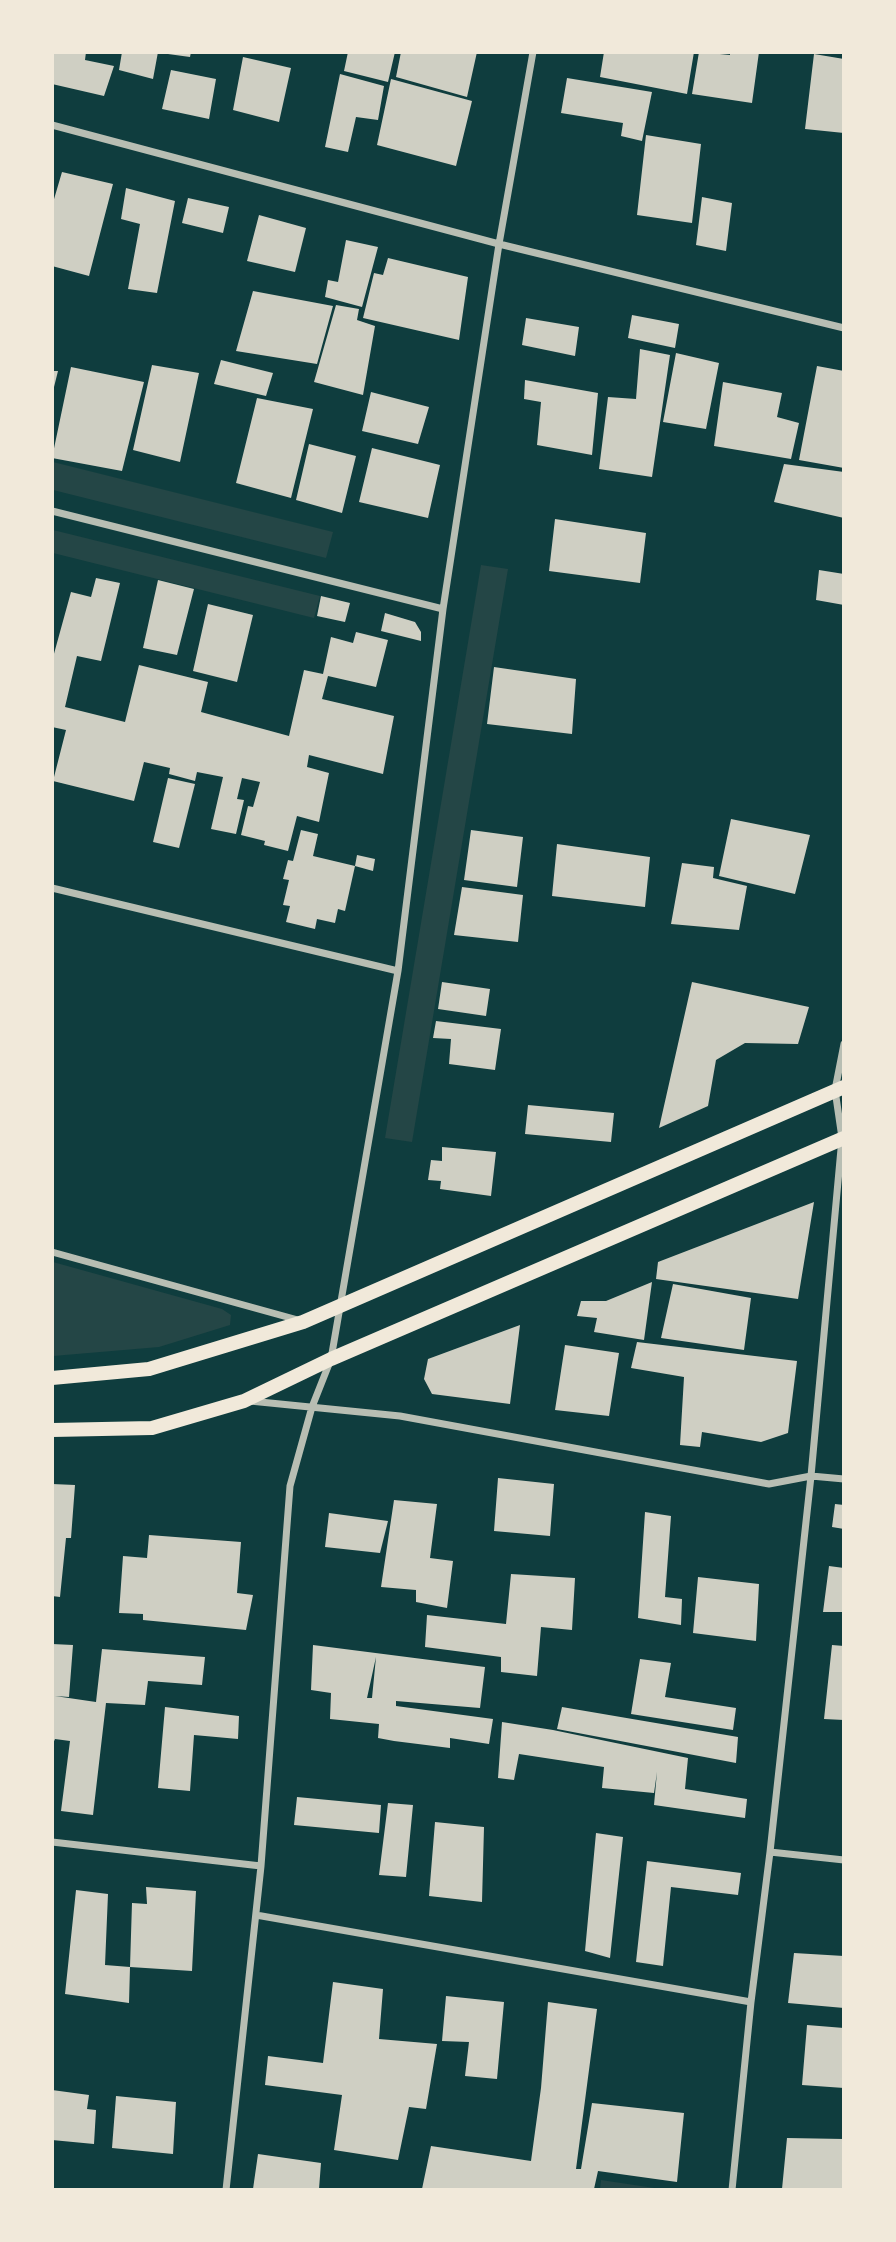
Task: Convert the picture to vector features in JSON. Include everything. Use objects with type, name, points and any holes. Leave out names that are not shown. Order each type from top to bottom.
[{"type":"main road","points":[[52,1378],[149,1369],[303,1322],[839,1088]]},
{"type":"main road","points":[[52,1430],[152,1428],[244,1401],[331,1359],[843,1138]]},
{"type":"street","points":[[226,2189],[261,1866],[290,1486],[312,1407],[331,1359],[398,971],[443,609],[499,244],[533,52]]},
{"type":"street","points":[[52,125],[499,244],[844,328]]},
{"type":"street","points":[[52,511],[443,609]]},
{"type":"street","points":[[52,888],[398,971]]},
{"type":"street","points":[[732,2189],[811,1476],[843,1138],[839,1088],[844,1044]]},
{"type":"street","points":[[52,1252],[303,1322]]},
{"type":"street","points":[[244,1401],[400,1416],[769,1484],[811,1476],[844,1479]]},
{"type":"street","points":[[52,1842],[261,1866]]},
{"type":"street","points":[[770,1852],[844,1860]]},
{"type":"street","points":[[256,1915],[751,2002]]},
{"type":"shaded area","points":[[53,462],[333,532],[326,558],[53,490]]},
{"type":"shaded area","points":[[53,530],[320,596],[314,618],[53,553]]},
{"type":"shaded area","points":[[481,565],[508,569],[412,1142],[385,1138]]},
{"type":"shaded area","points":[[53,1262],[222,1309],[231,1315],[230,1325],[159,1347],[53,1356]]},
{"type":"shaded area","points":[[601,2180],[661,2189],[600,2189]]},
{"type":"building","points":[[52,52],[86,52],[85,60],[114,66],[104,96],[52,84]]},
{"type":"building","points":[[122,52],[158,52],[153,79],[119,70]]},
{"type":"building","points":[[168,52],[191,52],[190,57]]},
{"type":"building","points":[[348,52],[395,52],[388,82],[344,71]]},
{"type":"building","points":[[401,52],[477,52],[467,97],[396,77]]},
{"type":"building","points":[[604,52],[694,52],[687,94],[600,77]]},
{"type":"building","points":[[699,52],[730,55],[730,52],[759,52],[752,103],[692,94]]},
{"type":"building","points":[[814,54],[844,59],[844,133],[805,129]]},
{"type":"building","points":[[243,57],[291,68],[279,122],[233,110]]},
{"type":"building","points":[[171,70],[216,79],[209,119],[162,109]]},
{"type":"building","points":[[340,74],[384,86],[378,120],[356,117],[348,152],[325,147]]},
{"type":"building","points":[[567,78],[652,92],[642,141],[621,136],[623,123],[561,113]]},
{"type":"building","points":[[391,79],[472,101],[456,166],[377,145]]},
{"type":"building","points":[[646,135],[701,144],[692,223],[637,215]]},
{"type":"building","points":[[62,172],[113,184],[89,276],[52,266],[52,206]]},
{"type":"building","points":[[126,188],[175,201],[157,293],[128,289],[140,224],[121,219]]},
{"type":"building","points":[[702,197],[732,203],[726,251],[696,245]]},
{"type":"building","points":[[188,198],[229,207],[223,233],[182,223]]},
{"type":"building","points":[[259,215],[306,228],[295,272],[247,261]]},
{"type":"building","points":[[346,240],[378,247],[362,307],[325,297],[328,280],[338,282]]},
{"type":"building","points":[[388,258],[468,277],[459,340],[363,318],[374,273],[383,275]]},
{"type":"building","points":[[253,291],[333,306],[317,364],[236,351]]},
{"type":"building","points":[[336,305],[359,309],[357,320],[375,326],[363,395],[314,382]]},
{"type":"building","points":[[632,315],[679,324],[675,348],[628,338]]},
{"type":"building","points":[[526,318],[579,327],[575,356],[522,345]]},
{"type":"building","points":[[640,349],[670,355],[652,477],[599,469],[608,397],[636,399]]},
{"type":"building","points":[[676,353],[719,363],[706,429],[663,422]]},
{"type":"building","points":[[221,360],[273,373],[266,396],[214,384]]},
{"type":"building","points":[[152,365],[199,373],[180,462],[133,450]]},
{"type":"building","points":[[817,366],[844,371],[844,468],[799,460]]},
{"type":"building","points":[[71,367],[144,382],[122,471],[52,458]]},
{"type":"building","points":[[52,371],[58,371],[53,391],[52,391]]},
{"type":"building","points":[[525,380],[598,393],[592,455],[537,445],[541,402],[524,399]]},
{"type":"building","points":[[723,382],[782,393],[777,417],[799,423],[791,459],[714,446]]},
{"type":"building","points":[[371,392],[429,407],[418,444],[362,431]]},
{"type":"building","points":[[257,398],[313,409],[291,498],[236,483]]},
{"type":"building","points":[[309,444],[356,456],[342,513],[296,500]]},
{"type":"building","points":[[372,448],[440,465],[428,518],[359,502]]},
{"type":"building","points":[[784,464],[844,472],[844,518],[774,502]]},
{"type":"building","points":[[555,519],[646,533],[640,583],[549,571]]},
{"type":"building","points":[[819,570],[844,574],[844,605],[816,600]]},
{"type":"building","points":[[96,578],[120,583],[101,661],[77,656],[65,707],[125,722],[139,665],[208,682],[201,712],[289,736],[304,670],[323,674],[331,637],[353,643],[356,632],[388,640],[376,687],[328,676],[322,699],[394,716],[383,774],[309,755],[307,767],[329,773],[319,822],[297,816],[288,851],[241,835],[248,806],[253,807],[260,782],[242,778],[237,799],[244,800],[236,834],[211,829],[223,777],[197,772],[195,781],[169,774],[170,768],[144,762],[134,801],[53,781],[66,730],[52,727],[52,661],[71,592],[91,597]]},
{"type":"building","points":[[158,580],[194,589],[177,655],[143,648]]},
{"type":"building","points":[[321,596],[350,603],[345,622],[317,616]]},
{"type":"building","points":[[208,604],[253,615],[237,682],[193,671]]},
{"type":"building","points":[[385,613],[415,622],[421,632],[421,641],[381,631]]},
{"type":"building","points":[[494,667],[576,679],[572,734],[487,724]]},
{"type":"building","points":[[168,778],[195,784],[179,848],[153,842]]},
{"type":"building","points":[[731,819],[810,835],[795,894],[719,876]]},
{"type":"building","points":[[301,830],[318,834],[313,856],[355,866],[345,911],[338,909],[335,923],[317,919],[315,929],[286,922],[290,906],[283,905],[289,880],[283,879],[288,860],[293,861]]},
{"type":"building","points":[[471,830],[523,837],[517,887],[464,880]]},
{"type":"building","points":[[557,844],[650,857],[645,907],[552,896]]},
{"type":"building","points":[[357,855],[375,859],[373,871],[355,866]]},
{"type":"building","points":[[682,863],[714,867],[713,878],[747,886],[739,930],[671,924]]},
{"type":"building","points":[[462,887],[523,895],[518,942],[454,935]]},
{"type":"building","points":[[442,982],[490,989],[486,1016],[438,1009]]},
{"type":"building","points":[[692,982],[809,1007],[798,1044],[745,1043],[716,1060],[708,1106],[659,1128]]},
{"type":"building","points":[[436,1021],[501,1029],[495,1070],[449,1064],[451,1039],[433,1038]]},
{"type":"building","points":[[528,1105],[614,1113],[611,1142],[525,1134]]},
{"type":"building","points":[[442,1147],[496,1152],[491,1196],[440,1189],[441,1181],[428,1180],[431,1160],[442,1161]]},
{"type":"building","points":[[814,1202],[798,1299],[656,1279],[658,1262]]},
{"type":"building","points":[[652,1282],[644,1340],[594,1332],[597,1318],[577,1316],[581,1301],[606,1301]]},
{"type":"building","points":[[673,1284],[751,1298],[744,1350],[661,1338]]},
{"type":"building","points":[[520,1325],[510,1404],[432,1394],[424,1379],[428,1359]]},
{"type":"building","points":[[637,1342],[797,1361],[788,1433],[761,1442],[702,1432],[700,1447],[680,1445],[684,1377],[631,1368]]},
{"type":"building","points":[[565,1345],[619,1353],[609,1416],[555,1410]]},
{"type":"building","points":[[498,1478],[554,1484],[550,1536],[494,1531]]},
{"type":"building","points":[[52,1484],[75,1485],[71,1538],[66,1538],[60,1597],[52,1596]]},
{"type":"building","points":[[394,1500],[437,1504],[430,1558],[453,1561],[447,1608],[416,1602],[416,1590],[381,1587]]},
{"type":"building","points":[[835,1504],[844,1505],[844,1529],[832,1527]]},
{"type":"building","points":[[645,1512],[671,1516],[665,1597],[682,1599],[681,1625],[638,1618]]},
{"type":"building","points":[[329,1513],[388,1521],[380,1553],[325,1547]]},
{"type":"building","points":[[149,1535],[241,1542],[237,1593],[253,1595],[246,1630],[143,1620],[143,1614],[119,1613],[123,1556],[147,1558]]},
{"type":"building","points":[[829,1566],[844,1568],[844,1612],[823,1612]]},
{"type":"building","points":[[511,1574],[575,1578],[572,1630],[541,1627],[537,1676],[501,1672],[501,1657],[425,1647],[427,1615],[506,1624]]},
{"type":"building","points":[[698,1577],[759,1584],[756,1641],[693,1633]]},
{"type":"building","points":[[52,1644],[73,1645],[69,1697],[55,1696],[96,1702],[102,1649],[205,1657],[202,1685],[148,1681],[145,1705],[106,1703],[93,1815],[61,1811],[70,1741],[55,1739],[52,1746]]},
{"type":"building","points":[[313,1645],[485,1667],[480,1708],[396,1701],[396,1706],[493,1719],[489,1744],[450,1738],[450,1748],[378,1738],[379,1724],[330,1719],[331,1693],[311,1690]],"holes":[[[376,1657],[372,1698],[367,1698]]]},
{"type":"building","points":[[832,1645],[844,1646],[844,1720],[824,1719]]},
{"type":"building","points":[[640,1659],[671,1663],[665,1697],[736,1708],[733,1730],[631,1714]]},
{"type":"building","points":[[165,1707],[239,1716],[238,1739],[194,1735],[190,1791],[158,1788]]},
{"type":"building","points":[[562,1707],[738,1737],[736,1763],[557,1729]]},
{"type":"building","points":[[502,1722],[688,1758],[685,1789],[747,1799],[745,1818],[654,1805],[657,1772],[654,1793],[602,1788],[604,1767],[519,1754],[514,1780],[498,1778]]},
{"type":"building","points":[[297,1797],[381,1805],[379,1833],[294,1825]]},
{"type":"building","points":[[388,1803],[413,1805],[406,1877],[379,1875]]},
{"type":"building","points":[[435,1822],[484,1827],[482,1902],[429,1896]]},
{"type":"building","points":[[596,1833],[623,1837],[610,1958],[585,1951]]},
{"type":"building","points":[[647,1861],[741,1873],[738,1895],[671,1887],[663,1966],[636,1962]]},
{"type":"building","points":[[146,1887],[196,1891],[192,1971],[130,1967],[132,1903],[147,1904]]},
{"type":"building","points":[[76,1890],[108,1894],[105,1965],[130,1967],[129,2003],[65,1994]]},
{"type":"building","points":[[794,1953],[844,1956],[844,2008],[788,2003]]},
{"type":"building","points":[[333,1982],[383,1989],[379,2039],[437,2044],[426,2109],[409,2107],[398,2160],[334,2150],[342,2095],[265,2085],[268,2056],[323,2063]]},
{"type":"building","points":[[446,1996],[504,2002],[497,2079],[465,2076],[469,2042],[442,2041]]},
{"type":"building","points":[[548,2002],[597,2009],[576,2169],[581,2169],[592,2103],[684,2113],[677,2182],[598,2171],[594,2189],[422,2189],[431,2146],[531,2161],[541,2088]]},
{"type":"building","points":[[807,2025],[844,2028],[844,2088],[802,2085]]},
{"type":"building","points":[[52,2090],[89,2095],[87,2109],[96,2110],[94,2144],[52,2140]]},
{"type":"building","points":[[116,2096],[176,2102],[173,2154],[112,2148]]},
{"type":"building","points":[[787,2138],[844,2139],[844,2189],[782,2189]]},
{"type":"building","points":[[258,2154],[321,2163],[319,2189],[253,2189]]}]
